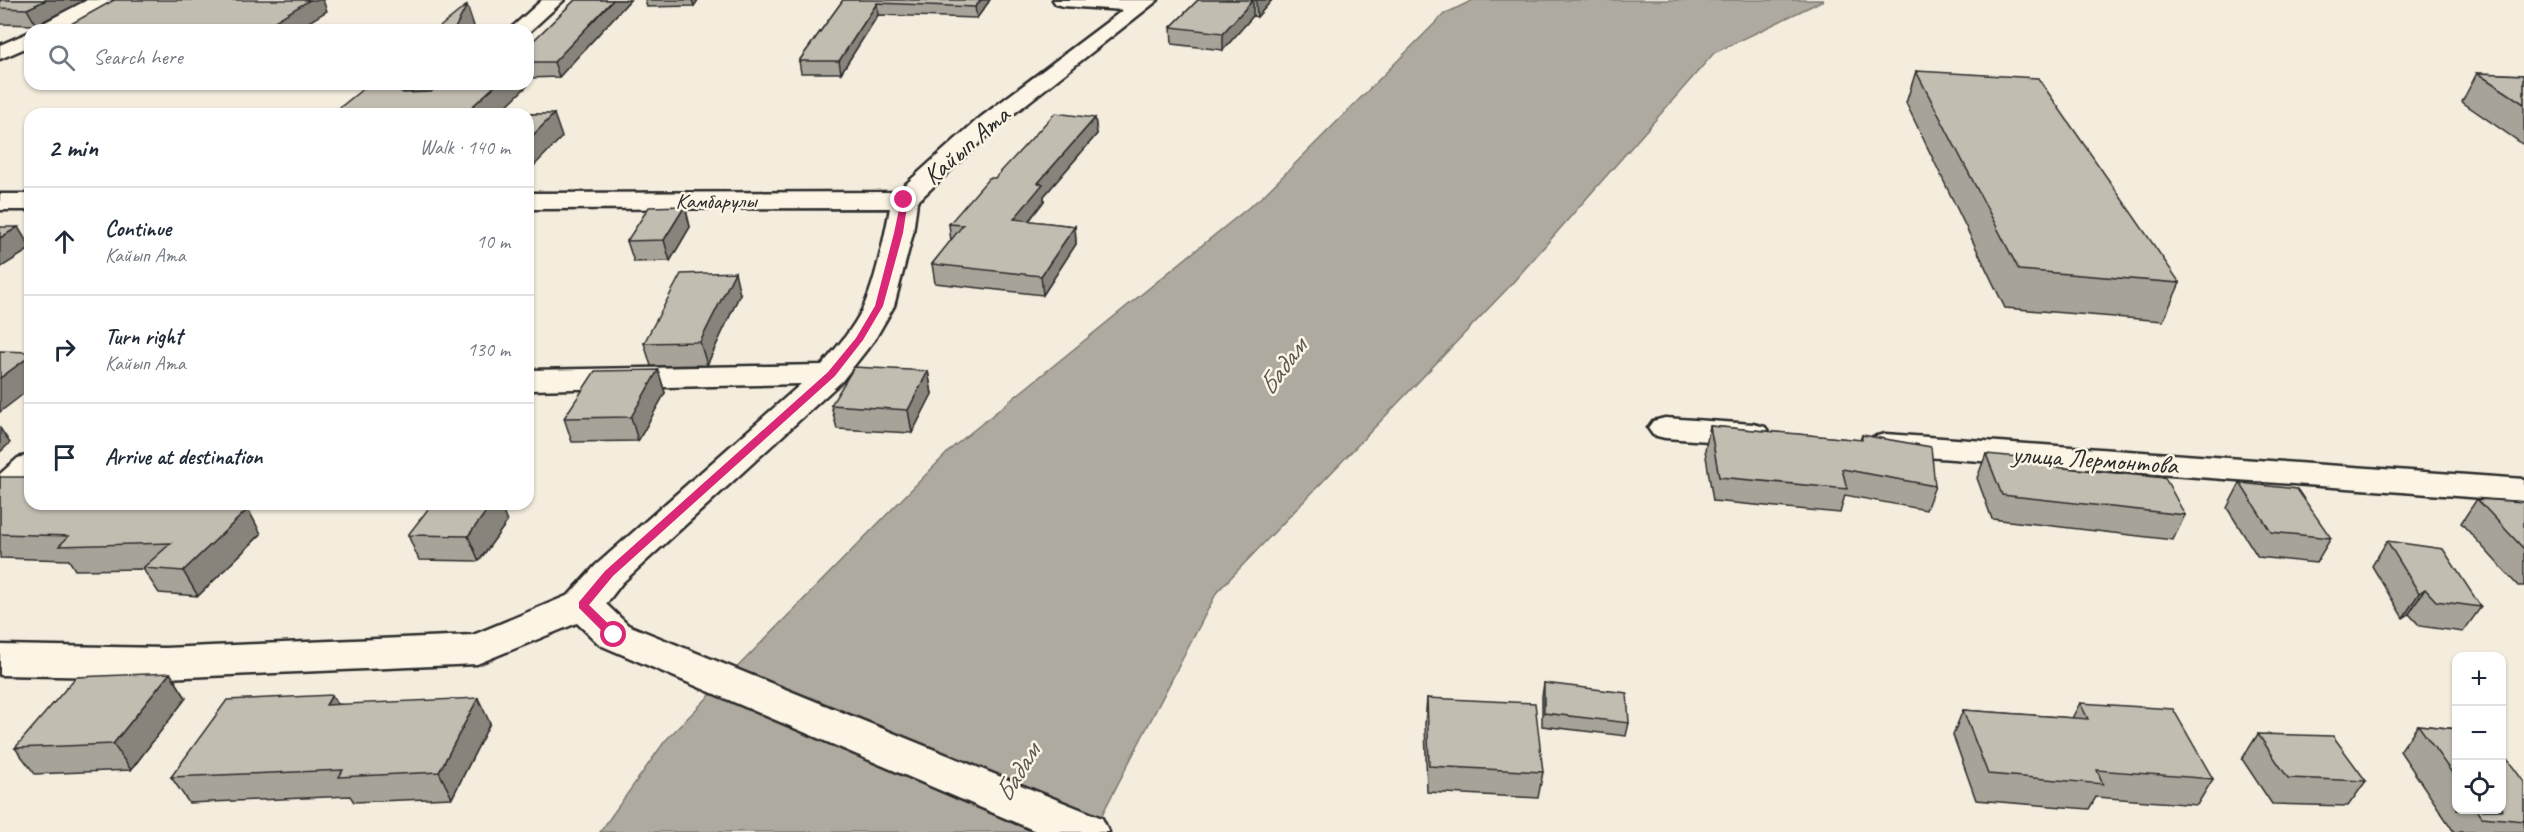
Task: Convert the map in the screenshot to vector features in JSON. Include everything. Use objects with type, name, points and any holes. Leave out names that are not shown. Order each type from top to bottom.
[{"type":"street","points":[[56,24],[102,0]]},
{"type":"street","points":[[526,24],[554,0]]},
{"type":"street","points":[[1063,0],[1144,3]]},
{"type":"street","name":"Кайып Ата","points":[[583,605],[609,574],[831,374],[860,339],[879,306],[904,200],[985,125],[1144,3]]},
{"type":"street","points":[[0,53],[24,41]]},
{"type":"street","name":"Камбарулы","points":[[534,201],[904,200]]},
{"type":"street","points":[[0,202],[24,202]]},
{"type":"street","points":[[534,380],[831,374]]},
{"type":"street","points":[[1665,428],[1784,436]]},
{"type":"street","name":"улица Лермонтова","points":[[1856,441],[2524,490]]},
{"type":"street","points":[[0,492],[24,471]]},
{"type":"street","points":[[0,660],[165,663],[477,649],[583,605],[614,635],[1086,832]]},
{"type":"water","name":"Бадам","points":[[1473,0],[1824,0],[1714,53],[1508,288],[1217,592],[1093,832],[600,832],[665,741],[953,447],[1264,195],[1444,14]]},
{"type":"building","points":[[0,0],[46,0],[27,9],[0,8]]},
{"type":"building","points":[[114,0],[310,0],[270,24],[71,24]]},
{"type":"building","points":[[575,0],[613,0],[554,62],[534,62],[534,40]]},
{"type":"building","points":[[843,0],[981,0],[975,7],[877,3],[839,61],[799,61]]},
{"type":"building","points":[[1198,0],[1253,0],[1223,33],[1171,27]]},
{"type":"building","points":[[467,5],[457,24],[443,24]]},
{"type":"building","points":[[1916,71],[2038,78],[2180,283],[2019,270]]},
{"type":"building","points":[[2477,73],[2524,75],[2524,104]]},
{"type":"building","points":[[362,90],[402,90],[403,93],[433,90],[490,90],[471,108],[339,108]]},
{"type":"building","points":[[1055,113],[1095,118],[1038,183],[1043,184],[1014,219],[1075,226],[1041,276],[932,264],[963,225],[949,224],[989,178],[995,178]]},
{"type":"building","points":[[534,114],[554,114],[534,134]]},
{"type":"building","points":[[685,206],[664,240],[627,241],[649,207]]},
{"type":"building","points":[[0,227],[18,227],[0,238]]},
{"type":"building","points":[[735,272],[700,342],[644,343],[681,274]]},
{"type":"building","points":[[0,351],[24,352],[24,360],[0,378]]},
{"type":"building","points":[[854,367],[928,371],[908,410],[831,405]]},
{"type":"building","points":[[658,370],[631,417],[564,418],[595,371]]},
{"type":"building","points":[[1710,426],[1862,440],[1862,435],[1931,447],[1935,486],[1842,469],[1847,489],[1719,477]]},
{"type":"building","points":[[1986,454],[2051,460],[2054,467],[2165,478],[2185,515],[2002,495]]},
{"type":"building","points":[[0,477],[24,477],[24,510],[247,510],[183,571],[143,568],[171,543],[59,546],[69,536],[0,534]]},
{"type":"building","points":[[2240,483],[2297,489],[2331,538],[2271,532]]},
{"type":"building","points":[[2477,499],[2524,502],[2524,549]]},
{"type":"building","points":[[427,510],[488,510],[468,536],[408,535]]},
{"type":"building","points":[[2387,541],[2443,549],[2481,607],[2436,601],[2425,589],[2419,593]]},
{"type":"building","points":[[170,673],[113,744],[15,748],[76,677]]},
{"type":"building","points":[[1544,683],[1627,693],[1629,723],[1544,713]]},
{"type":"building","points":[[332,695],[326,705],[478,698],[439,772],[339,777],[343,770],[171,777],[227,700]]},
{"type":"building","points":[[1427,698],[1535,703],[1543,772],[1429,766]]},
{"type":"building","points":[[2080,703],[2173,709],[2213,779],[2097,770],[2103,784],[1988,774],[1963,710],[2088,719]]},
{"type":"building","points":[[2418,725],[2452,728],[2452,773]]},
{"type":"building","points":[[2258,734],[2333,736],[2366,781],[2288,778]]},
{"type":"building","points":[[2506,757],[2524,782],[2524,821],[2482,817],[2480,814],[2506,814]]},
{"type":"route","points":[[614,635],[583,605],[609,574],[831,374],[860,339],[879,306],[904,200]]}]
